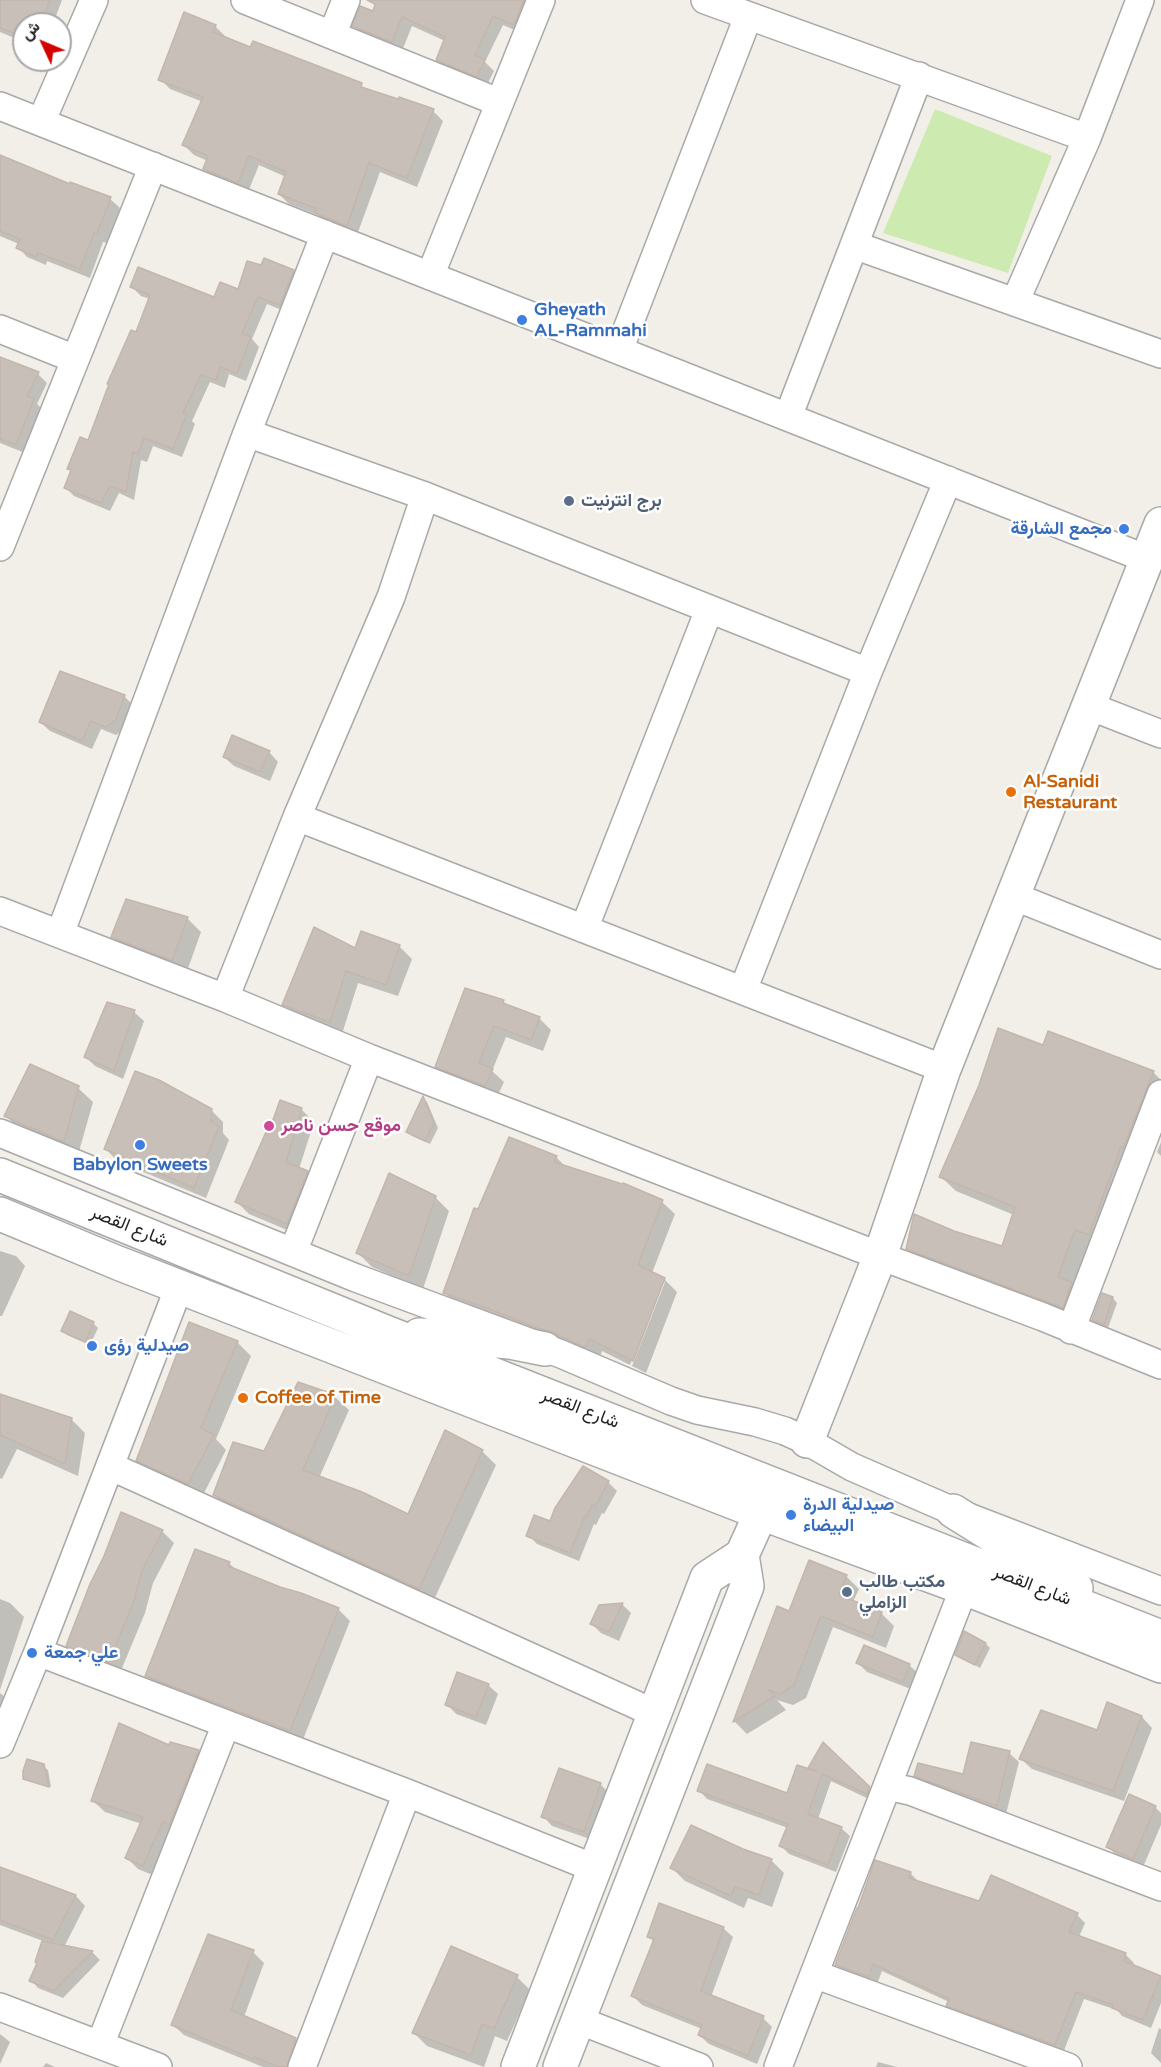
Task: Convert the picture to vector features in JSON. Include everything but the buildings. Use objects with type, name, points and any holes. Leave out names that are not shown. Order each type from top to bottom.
[{"type":"street","points":[[41,122],[94,0]]},
{"type":"street","points":[[245,0],[498,102]]},
{"type":"street","points":[[332,35],[346,0]]},
{"type":"street","points":[[429,276],[541,0]]},
{"type":"street","points":[[705,0],[1087,138]]},
{"type":"street","points":[[1015,302],[1087,138],[1140,0]]},
{"type":"street","points":[[619,350],[748,17]]},
{"type":"street","points":[[788,417],[919,76]]},
{"type":"street","points":[[0,106],[1147,559]]},
{"type":"street","points":[[0,547],[5,519],[75,359],[153,166]]},
{"type":"street","points":[[60,934],[247,432],[326,234]]},
{"type":"street","points":[[854,245],[1161,354]]},
{"type":"street","points":[[0,329],[75,359]]},
{"type":"street","points":[[247,432],[425,496],[868,672]]},
{"type":"street","points":[[742,990],[868,672],[948,480]]},
{"type":"street","points":[[225,998],[297,817],[391,597],[425,496]]},
{"type":"street","points":[[807,1440],[880,1256],[944,1069],[1161,524]]},
{"type":"street","points":[[584,929],[709,610]]},
{"type":"street","points":[[1089,706],[1161,734]]},
{"type":"street","points":[[297,817],[944,1069]]},
{"type":"street","points":[[1013,896],[1161,955]]},
{"type":"street","points":[[0,911],[225,998],[369,1058],[1043,1317],[1161,1365]]},
{"type":"street","points":[[293,1252],[369,1058]]},
{"type":"street","points":[[1071,1330],[1161,1094]]},
{"type":"street","points":[[0,1133],[293,1252],[545,1349],[671,1401],[697,1410],[755,1422],[807,1440],[852,1467],[953,1510],[1161,1592]]},
{"type":"street","name":"شارع القصر","points":[[0,1175],[388,1333],[1148,1632]]},
{"type":"street","points":[[12,1219],[35,1217],[40,1210],[41,1197],[37,1189]]},
{"type":"street","name":"شارع القصر","points":[[12,1219],[118,1263],[761,1514],[964,1588],[1161,1666]]},
{"type":"street","points":[[118,1263],[114,1252],[115,1243],[123,1232],[134,1228]]},
{"type":"street","points":[[0,1744],[38,1652],[179,1287]]},
{"type":"street","points":[[388,1333],[510,1342],[545,1349]]},
{"type":"street","points":[[110,1466],[654,1713]]},
{"type":"street","points":[[953,1510],[1148,1632]]},
{"type":"street","points":[[518,2067],[707,1578],[742,1555],[761,1514]]},
{"type":"street","points":[[560,2067],[747,1586],[742,1555]]},
{"type":"street","points":[[778,2067],[964,1588]]},
{"type":"street","points":[[38,1652],[407,1793],[594,1868]]},
{"type":"street","points":[[100,2045],[226,1724]]},
{"type":"street","points":[[888,1786],[910,1791],[1161,1887]]},
{"type":"street","points":[[302,2067],[407,1793]]},
{"type":"street","points":[[814,1974],[1068,2067]]},
{"type":"street","points":[[0,2007],[158,2067]]},
{"type":"street","points":[[578,2020],[699,2067]]},
{"type":"green space","points":[[935,109],[1052,156],[1008,273],[883,233]]},
{"type":"place","name":"Gheyath AL-Rammahi","points":[[522,320]]},
{"type":"place","name":"برج انترنيت","points":[[569,501]]},
{"type":"place","name":"مجمع الشارقة","points":[[1124,529]]},
{"type":"place","name":"Al-Sanidi Restaurant","points":[[1011,792]]},
{"type":"place","name":"موقع حسن ناصر","points":[[269,1126]]},
{"type":"place","name":"Babylon Sweets","points":[[140,1145]]},
{"type":"place","name":"صيدلية رؤى","points":[[92,1346]]},
{"type":"place","name":"Coffee of Time","points":[[243,1398]]},
{"type":"place","name":"صيدلية الدرة البيضاء","points":[[791,1515]]},
{"type":"place","name":"مكتب طالب الزاملي","points":[[847,1592]]},
{"type":"place","name":"علي جمعة","points":[[32,1653]]}]
